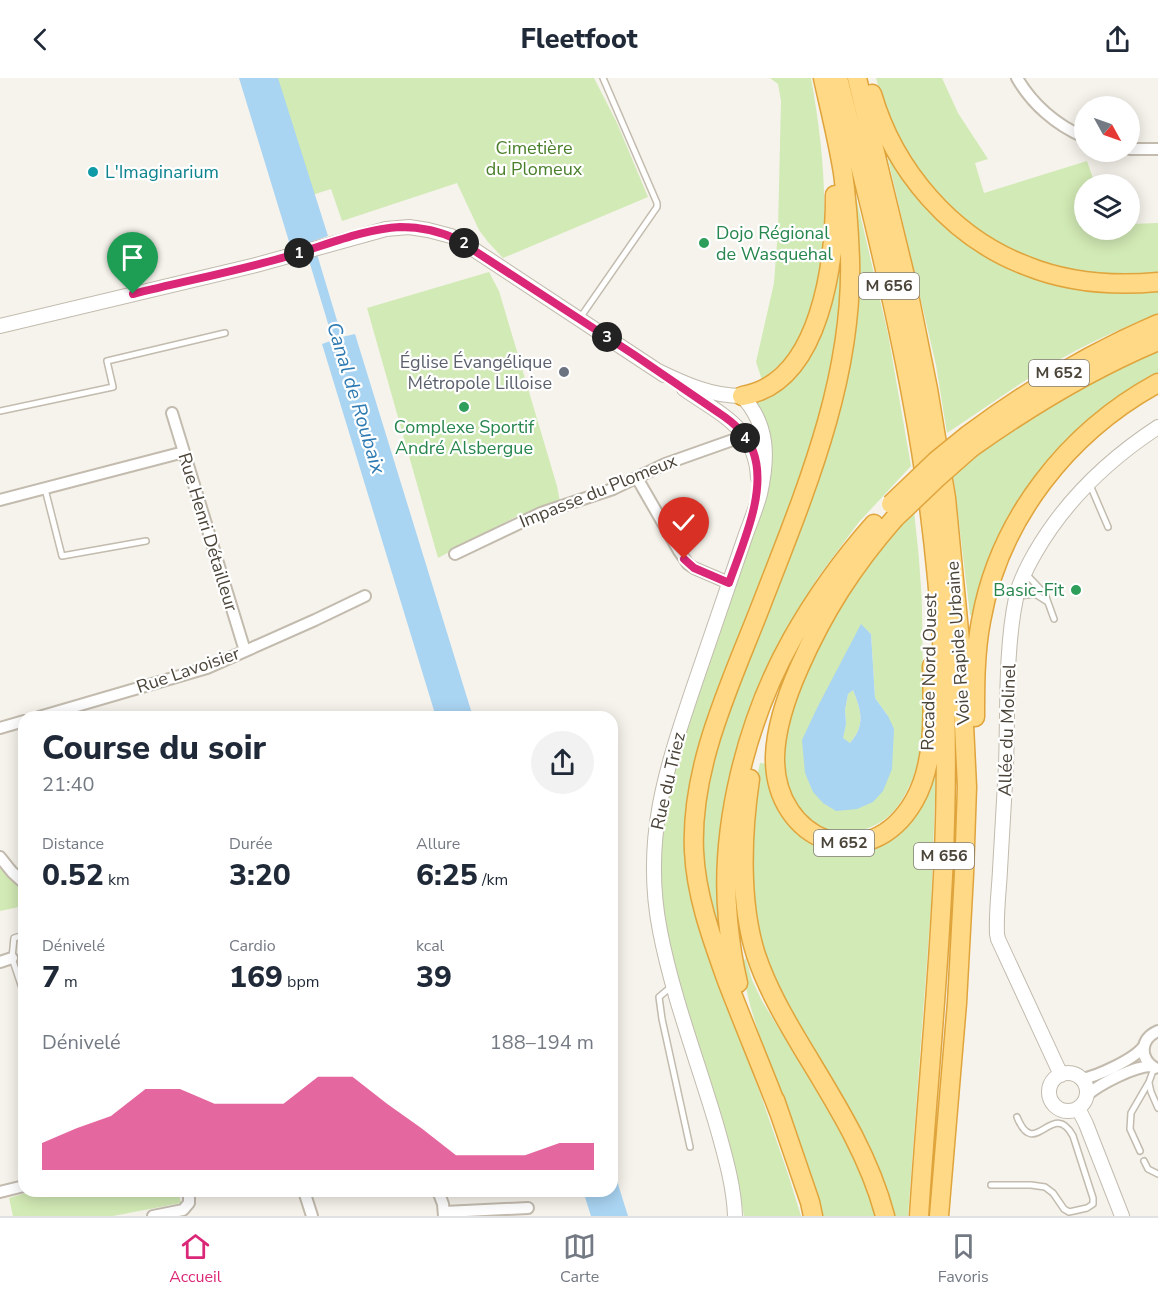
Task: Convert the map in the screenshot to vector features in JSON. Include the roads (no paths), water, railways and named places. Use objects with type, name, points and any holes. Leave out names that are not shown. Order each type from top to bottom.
[{"type":"highway","name":"Voie Rapide Urbaine","points":[[857,78],[920,346],[946,498],[956,600],[967,787],[957,1003],[941,1211]]},
{"type":"highway","points":[[867,78],[884,129],[906,167],[940,209],[975,238],[999,254],[1026,266],[1067,278],[1112,284],[1158,282]]},
{"type":"highway","name":"Voie Rapide Urbaine","points":[[829,82],[880,246],[912,399],[936,562],[946,719],[945,851],[919,1216]]},
{"type":"highway","points":[[742,396],[771,384],[788,371],[809,340],[820,310],[833,248],[835,211],[829,82]]},
{"type":"highway","points":[[779,1112],[731,991],[706,919],[695,863],[694,814],[710,743],[809,480],[828,421],[842,363],[850,261],[844,178],[829,82]]},
{"type":"highway","name":"Rocade Nord Ouest","points":[[810,611],[840,566],[893,512],[937,478],[970,442],[1014,401],[1064,370],[1158,324]]},
{"type":"highway","name":"Rocade Nord Ouest","points":[[970,442],[1108,364],[1158,341]]},
{"type":"highway","points":[[967,787],[974,756],[976,674],[981,621],[991,583],[1011,532],[1024,508],[1048,475],[1077,442],[1119,407],[1158,383]]},
{"type":"highway","name":"Rocade Nord Ouest","points":[[893,512],[849,575],[823,619],[791,687],[777,737],[775,757],[777,777],[787,807],[796,820],[809,831],[821,838],[838,843],[852,844],[867,840],[880,835],[893,825],[906,813],[915,799],[926,769],[932,704],[928,497]]},
{"type":"highway","points":[[810,611],[786,651],[748,743],[736,793],[726,877],[730,940],[740,991],[813,1216]]},
{"type":"highway","name":"M 652","points":[[810,611],[769,706],[750,776],[744,854],[747,909],[756,954],[770,989],[858,1144],[885,1216]]},
{"type":"street","points":[[1017,78],[1032,100],[1046,113],[1074,132]]},
{"type":"street","points":[[1140,149],[1158,149]]},
{"type":"street","points":[[0,326],[289,256],[377,231],[398,227],[419,228],[443,234],[467,245],[728,418],[753,450],[757,467],[757,487],[751,519]]},
{"type":"street","points":[[658,371],[710,393],[742,396]]},
{"type":"street","name":"Rue du Triez","points":[[735,1216],[732,1190],[710,1101],[663,947],[653,874],[657,814],[674,747],[762,485],[765,450],[759,421],[752,406],[742,396]]},
{"type":"street","name":"Rue Henri Détailleur","points":[[172,413],[245,651]]},
{"type":"street","name":"Allée du Molinel","points":[[1061,1075],[997,933],[1010,644],[1016,597],[1025,572],[1047,534],[1068,507],[1089,483],[1130,447],[1158,427]]},
{"type":"street","name":"Impasse du Plomeux","points":[[455,554],[541,513],[613,489],[665,464],[744,436]]},
{"type":"street","points":[[0,500],[184,452]]},
{"type":"street","points":[[637,478],[688,564],[729,583]]},
{"type":"street","name":"Rue Lavoisier","points":[[60,711],[194,672],[365,596]]},
{"type":"street","points":[[0,728],[18,723]]},
{"type":"street","points":[[0,857],[18,876]]},
{"type":"street","points":[[0,962],[12,958]]},
{"type":"street","points":[[1081,1078],[1086,1086],[1087,1095],[1084,1102],[1071,1111],[1063,1111],[1056,1107],[1049,1095],[1051,1084],[1055,1079],[1061,1075],[1071,1074],[1081,1078],[1094,1076],[1134,1057],[1148,1038],[1158,1031]]},
{"type":"street","points":[[1144,1046],[1145,1057],[1155,1068]]},
{"type":"street","points":[[1087,1095],[1133,1070],[1144,1066],[1155,1068]]},
{"type":"street","points":[[1078,1108],[1122,1214]]},
{"type":"street","points":[[0,1192],[18,1187]]},
{"type":"street","points":[[153,1216],[183,1210],[189,1203],[189,1197]]},
{"type":"street","points":[[306,1197],[312,1216]]},
{"type":"street","points":[[440,1197],[444,1214],[528,1209]]},
{"type":"lane","points":[[579,319],[657,207],[603,78]]},
{"type":"lane","points":[[0,411],[113,387],[107,361],[225,333]]},
{"type":"lane","points":[[1089,483],[1108,527]]},
{"type":"lane","points":[[45,489],[62,556],[146,541]]},
{"type":"lane","points":[[1025,572],[1041,589],[1050,604],[1054,619]]},
{"type":"lane","points":[[1016,597],[1035,594],[1050,604]]},
{"type":"lane","points":[[18,937],[14,938],[12,958],[18,976]]},
{"type":"lane","points":[[673,985],[659,997],[690,1147]]},
{"type":"lane","points":[[1140,1151],[1130,1129],[1131,1113],[1155,1068]]},
{"type":"lane","points":[[1149,1082],[1158,1108]]},
{"type":"lane","points":[[991,1185],[1045,1187],[1053,1193],[1068,1212],[1088,1208],[1093,1204],[1073,1136],[1068,1129],[1056,1123],[1033,1134],[1021,1126],[1017,1116]]},
{"type":"lane","points":[[1144,1161],[1148,1169],[1158,1174]]},
{"type":"water","name":"Canal de Roubaix","points":[[239,78],[278,78],[328,236],[313,241],[342,337],[355,334],[471,711],[434,711],[322,344],[333,340],[304,244],[291,248]]},
{"type":"water","points":[[861,624],[871,634],[875,698],[894,729],[892,769],[883,791],[873,802],[857,809],[836,811],[823,803],[813,792],[805,773],[802,740]],"holes":[[[853,690],[860,711],[860,724],[850,743],[843,738],[848,694]]]},
{"type":"water","points":[[618,1184],[628,1216],[591,1216],[585,1197],[618,1197]]},
{"type":"place","name":"L'Imaginarium","points":[[93,172]]},
{"type":"place","name":"Dojo Régional de Wasquehal","points":[[704,243]]},
{"type":"place","name":"Église Évangélique Métropole Lilloise","points":[[564,372]]},
{"type":"place","name":"Complexe Sportif André Alsbergue","points":[[464,407]]},
{"type":"place","name":"Basic-Fit","points":[[1076,590]]},
{"type":"park label","name":"Cimetière du Plomeux","points":[[534,158]]}]
